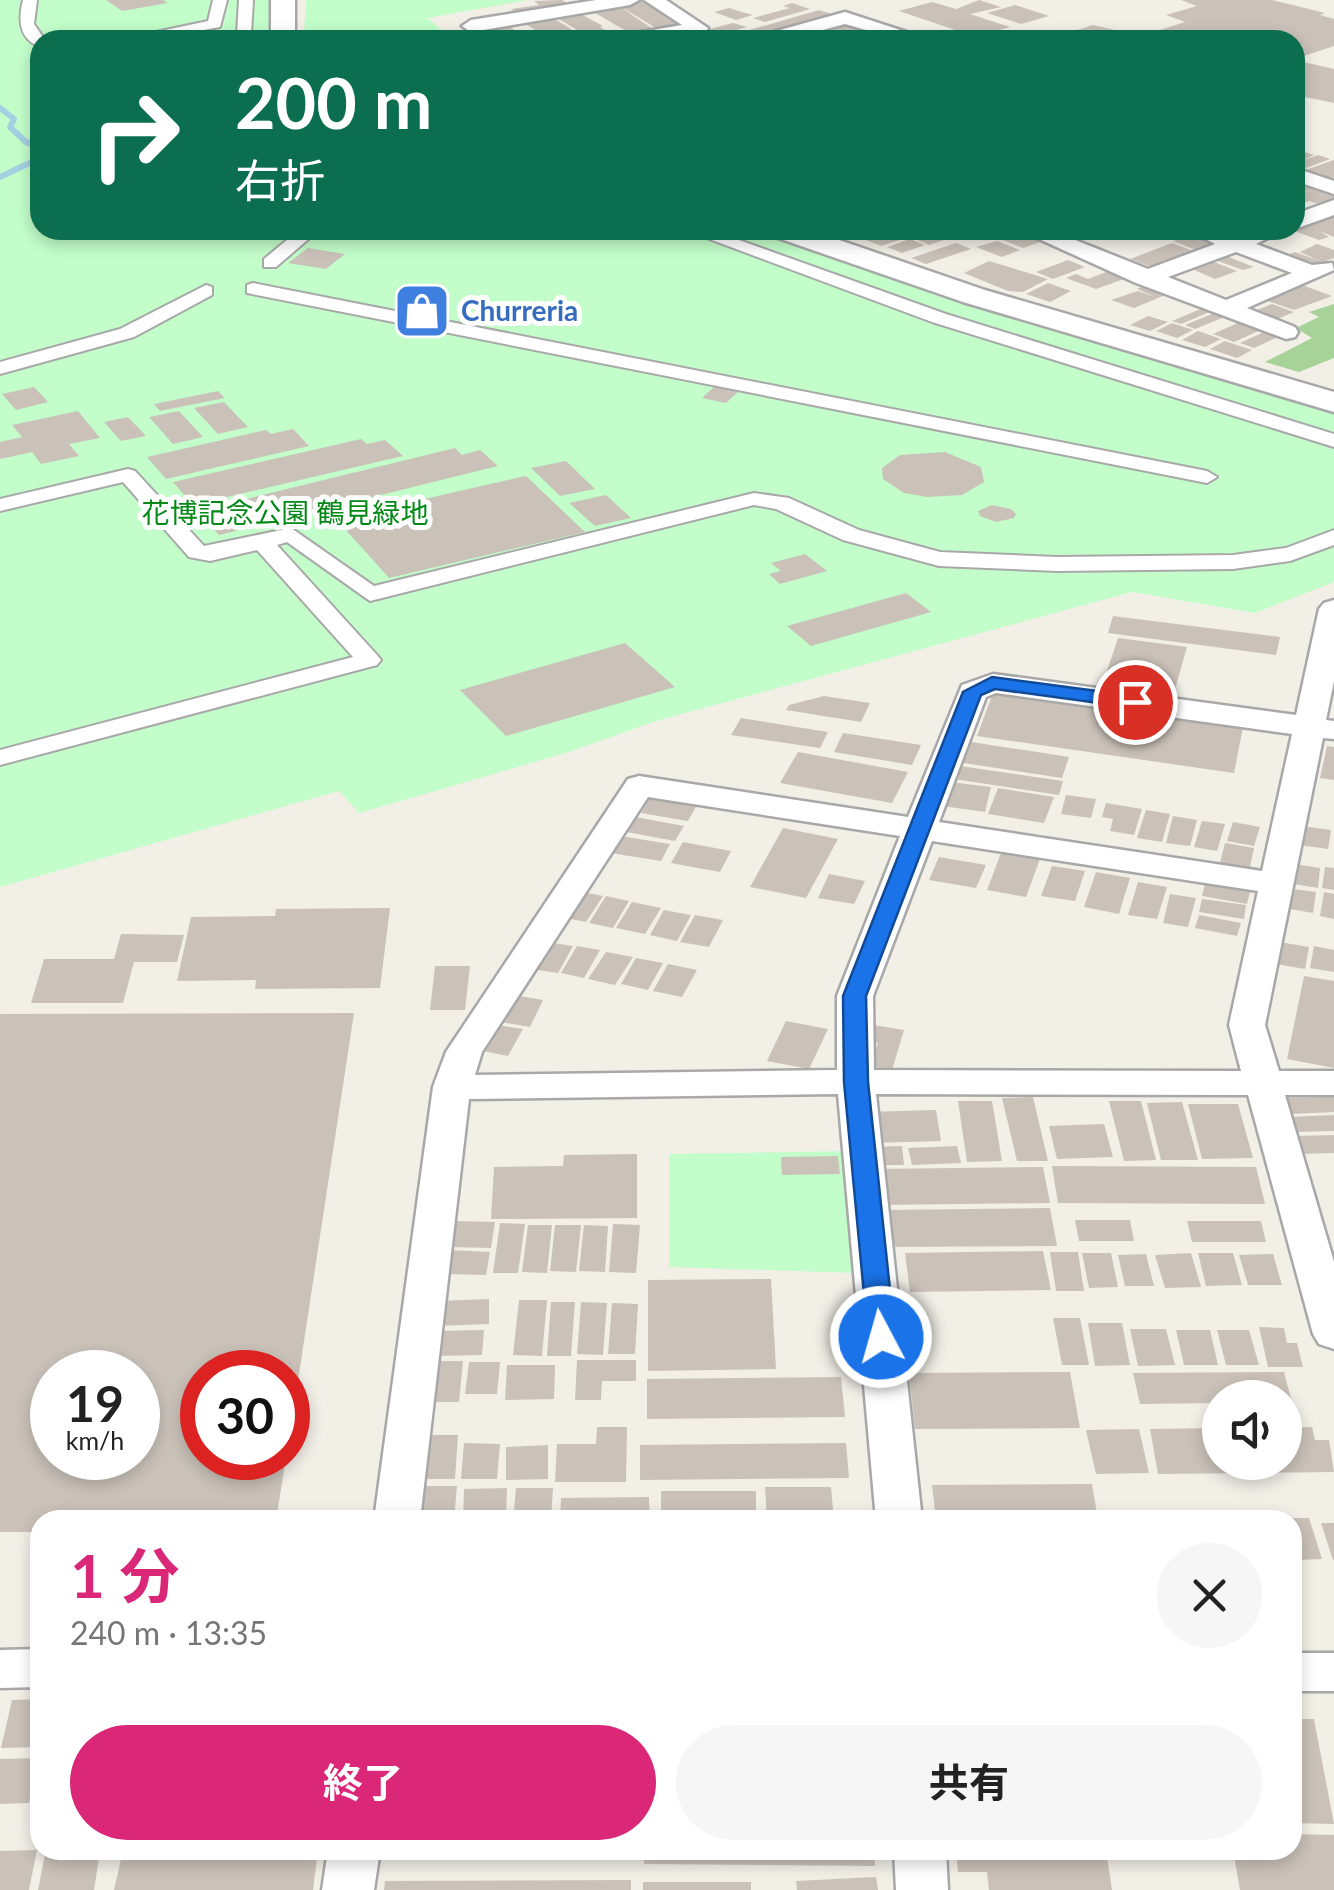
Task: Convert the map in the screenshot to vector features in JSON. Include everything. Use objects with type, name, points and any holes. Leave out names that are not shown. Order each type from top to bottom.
[{"type":"street","points":[[30,0],[24,19],[30,36]]},
{"type":"street","points":[[182,30],[216,24],[220,0]]},
{"type":"street","points":[[244,30],[246,0]]},
{"type":"street","points":[[283,0],[284,30]]},
{"type":"street","points":[[472,26],[575,4],[630,0]]},
{"type":"street","points":[[653,0],[699,28],[696,30]]},
{"type":"street","points":[[575,4],[616,30]]},
{"type":"street","points":[[815,30],[845,18],[887,30]]},
{"type":"street","points":[[511,20],[526,30]]},
{"type":"street","points":[[1305,178],[1334,188]]},
{"type":"street","points":[[1305,217],[1334,208]]},
{"type":"street","points":[[270,262],[298,240]]},
{"type":"street","points":[[722,240],[939,318],[1334,442]]},
{"type":"street","points":[[811,240],[993,302],[1334,402]]},
{"type":"street","points":[[1054,240],[1286,332]]},
{"type":"street","points":[[1225,240],[1324,268]]},
{"type":"street","points":[[1144,278],[1247,240]]},
{"type":"street","points":[[1226,308],[1324,268]]},
{"type":"street","points":[[252,288],[1207,477]]},
{"type":"street","points":[[0,368],[127,332],[206,291]]},
{"type":"street","points":[[0,505],[128,475],[197,552],[210,554],[291,534],[370,594],[754,498],[782,503],[851,535],[939,559],[1058,564],[1233,562],[1290,554],[1334,537]]},
{"type":"street","points":[[0,758],[369,660],[262,542]]},
{"type":"street","points":[[1334,609],[1323,728],[1276,882],[1247,1025],[1334,1334]]},
{"type":"street","points":[[898,1510],[856,1082],[854,996],[973,692],[992,683],[1323,728]]},
{"type":"street","points":[[397,1510],[452,1088],[464,1052],[639,786],[1276,882]]},
{"type":"street","points":[[452,1088],[856,1082],[1334,1083]]},
{"type":"street","points":[[0,1668],[30,1668]]},
{"type":"street","points":[[1302,1672],[1334,1672]]},
{"type":"street","points":[[348,1890],[352,1860]]},
{"type":"street","points":[[920,1860],[922,1890]]},
{"type":"green space","name":"花博記念公園 鶴見緑地","points":[[0,0],[271,0],[271,30],[30,30],[30,240],[784,240],[1334,409],[1334,582],[1255,613],[1132,592],[656,721],[569,752],[359,813],[339,791],[0,887]]},
{"type":"green space","points":[[306,0],[528,0],[428,18],[441,30],[304,30]]},
{"type":"green space","points":[[1334,304],[1334,358],[1299,372],[1265,362],[1312,338],[1296,328],[1319,317],[1309,312]]},
{"type":"green space","points":[[853,1151],[857,1273],[669,1267],[669,1154]]},
{"type":"building","points":[[106,0],[163,0],[168,3],[122,11]]},
{"type":"building","points":[[562,0],[572,6],[521,15],[511,9],[539,5],[534,1]]},
{"type":"building","points":[[979,0],[1001,7],[970,14],[1010,27],[955,30],[899,11],[932,2],[956,9]]},
{"type":"building","points":[[1181,0],[1272,0],[1325,13],[1320,15],[1334,19],[1334,46],[1305,56],[1305,30],[1160,30],[1185,22],[1166,15],[1197,6]]},
{"type":"building","points":[[641,1],[681,27],[659,30],[618,5]]},
{"type":"building","points":[[792,3],[810,9],[765,22],[753,18],[790,8],[783,6]]},
{"type":"building","points":[[615,5],[654,30],[624,30],[590,10]]},
{"type":"building","points":[[1015,5],[1049,16],[1021,24],[987,13]]},
{"type":"building","points":[[729,8],[753,15],[736,20],[714,12]]},
{"type":"building","points":[[819,10],[838,16],[788,30],[749,30]]},
{"type":"building","points":[[575,11],[605,30],[577,30],[552,15]]},
{"type":"building","points":[[551,17],[572,30],[536,30],[524,23]]},
{"type":"building","points":[[505,23],[514,30],[474,30]]},
{"type":"building","points":[[733,23],[747,27],[737,30],[706,30]]},
{"type":"building","points":[[854,23],[868,28],[861,30],[827,30]]},
{"type":"building","points":[[1093,25],[1115,30],[1077,30]]},
{"type":"building","points":[[1305,62],[1334,69],[1334,103],[1305,97]]},
{"type":"building","points":[[1318,155],[1330,159],[1306,168],[1305,160]]},
{"type":"building","points":[[1334,160],[1334,177],[1325,181],[1305,174],[1305,170]]},
{"type":"building","points":[[1305,186],[1334,192],[1334,202],[1324,206],[1305,202],[1305,192],[1315,189],[1305,192]]},
{"type":"building","points":[[1334,215],[1334,237],[1319,231],[1329,237],[1319,240],[1305,235],[1305,227]]},
{"type":"building","points":[[866,240],[900,240],[881,246]]},
{"type":"building","points":[[907,240],[925,245],[902,253],[887,247]]},
{"type":"building","points":[[918,240],[944,240],[929,245]]},
{"type":"building","points":[[1003,240],[1043,241],[1023,248]]},
{"type":"building","points":[[1209,240],[1219,244],[1198,251],[1173,241]]},
{"type":"building","points":[[997,241],[1020,250],[1002,257],[976,247]]},
{"type":"building","points":[[956,243],[971,249],[926,264],[911,258]]},
{"type":"building","points":[[1172,243],[1196,252],[1154,268],[1130,259]]},
{"type":"building","points":[[1317,244],[1334,250],[1334,258],[1312,266],[1284,256],[1295,252],[1320,261],[1300,252]]},
{"type":"building","points":[[308,248],[345,254],[326,269],[288,263]]},
{"type":"building","points":[[1226,256],[1254,267],[1243,270],[1215,260]]},
{"type":"building","points":[[1068,260],[1085,267],[1053,279],[1036,272]]},
{"type":"building","points":[[989,261],[1048,279],[1023,292],[1008,291],[964,273]]},
{"type":"building","points":[[1214,262],[1237,271],[1215,279],[1192,269]]},
{"type":"building","points":[[1109,271],[1127,278],[1096,289],[1066,278],[1076,274],[1088,279]]},
{"type":"building","points":[[1048,283],[1071,291],[1050,302],[1026,294]]},
{"type":"building","points":[[1147,285],[1170,293],[1134,308],[1111,300],[1138,291],[1155,297],[1137,289]]},
{"type":"building","points":[[1302,285],[1332,296],[1294,310],[1268,301]]},
{"type":"building","points":[[1272,304],[1294,312],[1273,321],[1252,312]]},
{"type":"building","points":[[1203,308],[1212,311],[1181,324],[1172,321]]},
{"type":"building","points":[[1217,312],[1227,316],[1195,329],[1185,325]]},
{"type":"building","points":[[1148,316],[1168,322],[1150,331],[1130,325]]},
{"type":"building","points":[[1240,322],[1261,330],[1234,342],[1213,334]]},
{"type":"building","points":[[1172,323],[1193,330],[1177,338],[1156,331]]},
{"type":"building","points":[[1198,331],[1221,339],[1205,347],[1182,340]]},
{"type":"building","points":[[1266,331],[1280,336],[1254,348],[1240,343]]},
{"type":"building","points":[[1225,341],[1252,350],[1237,358],[1210,349]]},
{"type":"building","points":[[34,387],[48,402],[16,410],[2,394]]},
{"type":"building","points":[[714,387],[738,392],[726,403],[702,398]]},
{"type":"building","points":[[218,391],[225,398],[160,411],[154,404]]},
{"type":"building","points":[[224,402],[248,427],[218,434],[194,408]]},
{"type":"building","points":[[78,411],[100,438],[69,444],[79,456],[41,464],[32,452],[0,459],[0,442],[22,437],[12,425]]},
{"type":"building","points":[[179,411],[203,437],[173,444],[149,417]]},
{"type":"building","points":[[128,417],[146,436],[121,441],[104,422]]},
{"type":"building","points":[[293,429],[309,446],[166,479],[147,457],[266,430],[271,434]]},
{"type":"building","points":[[361,439],[367,444],[385,440],[403,456],[193,505],[173,482]]},
{"type":"building","points":[[455,448],[462,455],[480,450],[498,466],[219,535],[197,511]]},
{"type":"building","points":[[945,452],[981,467],[984,482],[962,495],[927,497],[904,493],[883,479],[882,468],[900,455]]},
{"type":"building","points":[[566,461],[595,489],[560,496],[531,468]]},
{"type":"building","points":[[526,476],[585,532],[389,578],[336,519]]},
{"type":"building","points":[[606,495],[631,518],[595,526],[569,503]]},
{"type":"building","points":[[992,505],[1016,514],[996,522],[980,516],[978,511]]},
{"type":"building","points":[[805,554],[827,571],[780,584],[769,574],[781,571],[771,563]]},
{"type":"building","points":[[906,593],[931,612],[811,646],[787,626]]},
{"type":"building","points":[[1113,616],[1280,637],[1276,655],[1108,633]]},
{"type":"building","points":[[1118,638],[1187,647],[1173,696],[1102,686]]},
{"type":"building","points":[[625,643],[675,687],[506,736],[460,690]]},
{"type":"building","points":[[993,693],[1243,727],[1234,773],[977,736]]},
{"type":"building","points":[[824,696],[870,703],[861,722],[786,710],[789,705]]},
{"type":"building","points":[[741,718],[828,732],[820,748],[731,735]]},
{"type":"building","points":[[843,733],[921,745],[912,765],[834,752]]},
{"type":"building","points":[[965,741],[1069,757],[1062,778],[957,762]]},
{"type":"building","points":[[1327,746],[1334,747],[1334,780],[1320,778]]},
{"type":"building","points":[[798,752],[908,772],[892,803],[780,783]]},
{"type":"building","points":[[960,766],[1063,781],[1059,795],[954,779]]},
{"type":"building","points":[[950,782],[991,787],[985,812],[942,806]]},
{"type":"building","points":[[998,788],[1054,797],[1044,823],[988,814]]},
{"type":"building","points":[[651,795],[698,803],[688,821],[641,813]]},
{"type":"building","points":[[1066,795],[1096,799],[1091,818],[1061,814]]},
{"type":"building","points":[[1106,803],[1142,809],[1134,835],[1110,831],[1113,819],[1102,817]]},
{"type":"building","points":[[1146,810],[1170,814],[1162,842],[1137,838]]},
{"type":"building","points":[[630,816],[684,826],[675,841],[621,831]]},
{"type":"building","points":[[1173,816],[1197,820],[1190,846],[1166,843]]},
{"type":"building","points":[[1202,821],[1225,824],[1217,851],[1194,847]]},
{"type":"building","points":[[1233,822],[1260,827],[1254,846],[1227,841]]},
{"type":"building","points":[[1302,826],[1331,830],[1328,849],[1299,845]]},
{"type":"building","points":[[783,828],[838,839],[806,898],[750,887]]},
{"type":"building","points":[[620,836],[670,844],[661,861],[610,853]]},
{"type":"building","points":[[683,842],[731,851],[720,872],[671,863]]},
{"type":"building","points":[[1225,843],[1254,848],[1250,867],[1220,863]]},
{"type":"building","points":[[1001,853],[1040,859],[1026,897],[987,890]]},
{"type":"building","points":[[939,857],[986,865],[976,888],[929,880]]},
{"type":"building","points":[[1295,864],[1320,868],[1318,888],[1293,884]]},
{"type":"building","points":[[1052,866],[1085,871],[1075,901],[1041,896]]},
{"type":"building","points":[[1325,867],[1334,868],[1334,890],[1322,888]]},
{"type":"building","points":[[1096,872],[1130,878],[1119,914],[1084,907]]},
{"type":"building","points":[[829,874],[865,881],[854,904],[818,898]]},
{"type":"building","points":[[1138,882],[1167,887],[1157,919],[1128,915]]},
{"type":"building","points":[[1205,884],[1250,892],[1247,904],[1202,896]]},
{"type":"building","points":[[1293,889],[1316,892],[1313,913],[1290,909]]},
{"type":"building","points":[[577,891],[603,896],[586,922],[560,917]]},
{"type":"building","points":[[1324,892],[1334,894],[1334,919],[1320,916]]},
{"type":"building","points":[[1170,894],[1196,898],[1188,927],[1163,923]]},
{"type":"building","points":[[606,896],[629,901],[613,928],[589,923]]},
{"type":"building","points":[[1202,899],[1246,905],[1244,919],[1199,912]]},
{"type":"building","points":[[632,902],[661,908],[645,934],[616,928]]},
{"type":"building","points":[[390,908],[380,988],[255,989],[256,980],[177,981],[191,917],[275,916],[276,909]]},
{"type":"building","points":[[664,910],[691,915],[677,941],[650,935]]},
{"type":"building","points":[[695,915],[723,920],[709,947],[680,942]]},
{"type":"building","points":[[1199,915],[1241,923],[1237,936],[1195,928]]},
{"type":"building","points":[[121,934],[184,935],[177,962],[134,962],[123,1003],[31,1003],[44,959],[114,959]]},
{"type":"building","points":[[546,942],[573,946],[558,973],[531,969]]},
{"type":"building","points":[[1279,942],[1309,947],[1305,969],[1276,964]]},
{"type":"building","points":[[577,946],[600,950],[584,978],[561,973]]},
{"type":"building","points":[[1314,946],[1334,950],[1334,972],[1310,968]]},
{"type":"building","points":[[606,952],[633,957],[615,985],[588,979]]},
{"type":"building","points":[[636,958],[663,963],[648,990],[621,984]]},
{"type":"building","points":[[668,964],[697,970],[682,997],[653,991]]},
{"type":"building","points":[[435,966],[470,966],[465,1010],[430,1010]]},
{"type":"building","points":[[1304,976],[1334,981],[1334,1068],[1287,1059]]},
{"type":"building","points":[[514,995],[543,1000],[530,1027],[500,1022]]},
{"type":"building","points":[[354,1013],[303,1350],[180,1350],[180,1480],[282,1480],[278,1510],[30,1510],[30,1532],[0,1532],[0,1014]]},
{"type":"building","points":[[786,1021],[828,1029],[809,1069],[767,1061]]},
{"type":"building","points":[[497,1025],[523,1029],[508,1056],[483,1051]]},
{"type":"building","points":[[873,1025],[904,1030],[892,1070],[870,1066],[878,1043],[868,1042]]},
{"type":"building","points":[[1033,1097],[1048,1161],[1017,1161],[1002,1098]]},
{"type":"building","points":[[1334,1097],[1334,1112],[1291,1114],[1285,1098]]},
{"type":"building","points":[[958,1101],[992,1101],[1002,1161],[967,1162]]},
{"type":"building","points":[[1109,1101],[1141,1101],[1156,1160],[1124,1161]]},
{"type":"building","points":[[1182,1102],[1198,1160],[1161,1160],[1147,1103]]},
{"type":"building","points":[[1188,1104],[1238,1104],[1253,1158],[1202,1159]]},
{"type":"building","points":[[936,1110],[941,1141],[870,1143],[866,1112]]},
{"type":"building","points":[[1334,1115],[1334,1131],[1294,1132],[1288,1117]]},
{"type":"building","points":[[1104,1124],[1113,1157],[1057,1159],[1049,1126]]},
{"type":"building","points":[[1334,1135],[1334,1153],[1301,1154],[1295,1136]]},
{"type":"building","points":[[902,1146],[904,1165],[873,1165],[871,1147]]},
{"type":"building","points":[[957,1146],[961,1163],[912,1165],[908,1148]]},
{"type":"building","points":[[637,1154],[637,1218],[491,1219],[494,1167],[563,1166],[564,1155]]},
{"type":"building","points":[[838,1156],[840,1174],[782,1175],[781,1157]]},
{"type":"building","points":[[1052,1166],[1256,1167],[1265,1204],[1058,1203]]},
{"type":"building","points":[[1043,1167],[1050,1203],[878,1205],[874,1169]]},
{"type":"building","points":[[1050,1208],[1057,1246],[886,1247],[882,1210]]},
{"type":"building","points":[[1075,1220],[1130,1220],[1134,1241],[1079,1241]]},
{"type":"building","points":[[452,1221],[495,1222],[491,1248],[449,1247]]},
{"type":"building","points":[[1187,1221],[1261,1221],[1266,1242],[1192,1242]]},
{"type":"building","points":[[500,1223],[525,1224],[518,1273],[493,1273]]},
{"type":"building","points":[[613,1224],[640,1225],[636,1273],[609,1272]]},
{"type":"building","points":[[528,1225],[552,1225],[547,1273],[522,1272]]},
{"type":"building","points":[[555,1225],[581,1225],[576,1272],[550,1271]]},
{"type":"building","points":[[584,1225],[608,1226],[605,1272],[579,1271]]},
{"type":"building","points":[[449,1250],[490,1252],[486,1275],[445,1274]]},
{"type":"building","points":[[1043,1251],[1051,1290],[910,1292],[905,1253]]},
{"type":"building","points":[[1050,1252],[1078,1252],[1084,1291],[1056,1291]]},
{"type":"building","points":[[1082,1253],[1111,1253],[1118,1287],[1089,1288]]},
{"type":"building","points":[[1191,1253],[1201,1287],[1165,1288],[1155,1255]]},
{"type":"building","points":[[1198,1253],[1233,1253],[1242,1285],[1206,1286]]},
{"type":"building","points":[[1146,1254],[1154,1286],[1125,1286],[1118,1255]]},
{"type":"building","points":[[1273,1254],[1282,1285],[1248,1285],[1239,1255]]},
{"type":"building","points":[[771,1279],[776,1369],[648,1371],[648,1280]]},
{"type":"building","points":[[489,1299],[489,1324],[437,1326],[438,1301]]},
{"type":"building","points":[[519,1300],[547,1300],[542,1356],[513,1355]]},
{"type":"building","points":[[551,1302],[575,1302],[571,1356],[547,1356]]},
{"type":"building","points":[[581,1302],[607,1303],[603,1355],[577,1354]]},
{"type":"building","points":[[612,1303],[638,1304],[635,1354],[608,1354]]},
{"type":"building","points":[[1053,1318],[1080,1318],[1089,1365],[1062,1365]]},
{"type":"building","points":[[1088,1323],[1122,1323],[1130,1365],[1095,1366]]},
{"type":"building","points":[[1259,1327],[1284,1328],[1287,1343],[1297,1343],[1303,1367],[1268,1367]]},
{"type":"building","points":[[1130,1329],[1166,1329],[1175,1365],[1138,1366]]},
{"type":"building","points":[[484,1330],[482,1355],[434,1356],[435,1331]]},
{"type":"building","points":[[1176,1330],[1210,1330],[1218,1365],[1184,1365]]},
{"type":"building","points":[[1217,1330],[1249,1330],[1259,1365],[1226,1365]]},
{"type":"building","points":[[577,1360],[636,1360],[636,1381],[602,1381],[601,1400],[575,1400]]},
{"type":"building","points":[[435,1361],[463,1361],[459,1402],[430,1402]]},
{"type":"building","points":[[469,1362],[500,1362],[497,1394],[465,1394]]},
{"type":"building","points":[[507,1365],[555,1365],[554,1399],[505,1400]]},
{"type":"building","points":[[1070,1372],[1080,1428],[915,1429],[909,1373]]},
{"type":"building","points":[[1284,1372],[1286,1380],[1202,1380],[1202,1403],[1140,1404],[1133,1373]]},
{"type":"building","points":[[841,1377],[845,1417],[647,1419],[647,1379]]},
{"type":"building","points":[[597,1427],[627,1427],[626,1482],[555,1482],[557,1444],[596,1444]]},
{"type":"building","points":[[1302,1427],[1312,1427],[1315,1440],[1329,1440],[1334,1472],[1302,1472]]},
{"type":"building","points":[[1202,1428],[1202,1474],[1158,1474],[1150,1429]]},
{"type":"building","points":[[1139,1429],[1149,1473],[1096,1474],[1086,1430]]},
{"type":"building","points":[[425,1435],[458,1435],[455,1479],[422,1479]]},
{"type":"building","points":[[464,1443],[500,1444],[497,1479],[461,1479]]},
{"type":"building","points":[[846,1443],[849,1478],[640,1480],[640,1445]]},
{"type":"building","points":[[548,1445],[548,1479],[506,1480],[506,1447]]},
{"type":"building","points":[[1092,1484],[1096,1510],[935,1510],[932,1485]]},
{"type":"building","points":[[420,1486],[457,1486],[455,1510],[418,1510]]},
{"type":"building","points":[[765,1487],[831,1487],[833,1510],[766,1510]]},
{"type":"building","points":[[507,1488],[506,1510],[463,1510],[464,1489]]},
{"type":"building","points":[[516,1488],[553,1488],[552,1510],[514,1510]]},
{"type":"building","points":[[661,1491],[756,1491],[756,1510],[661,1510]]},
{"type":"building","points":[[649,1497],[650,1510],[560,1510],[561,1498]]},
{"type":"building","points":[[1302,1518],[1309,1518],[1322,1559],[1302,1560]]},
{"type":"building","points":[[1321,1523],[1334,1523],[1334,1560],[1333,1560]]},
{"type":"building","points":[[30,1699],[30,1747],[1,1748],[12,1700]]},
{"type":"building","points":[[1302,1719],[1314,1719],[1334,1824],[1302,1823]]},
{"type":"building","points":[[30,1758],[29,1803],[0,1804],[0,1759]]},
{"type":"building","points":[[1302,1834],[1334,1835],[1334,1890],[1240,1890],[1235,1860],[1302,1860]]},
{"type":"building","points":[[30,1850],[30,1860],[35,1860],[29,1890],[0,1890],[0,1851]]},
{"type":"building","points":[[44,1860],[99,1860],[94,1890],[38,1890]]},
{"type":"building","points":[[121,1860],[317,1860],[313,1890],[114,1890]]},
{"type":"building","points":[[644,1860],[875,1860],[875,1866],[644,1864]]},
{"type":"building","points":[[957,1860],[1108,1860],[1112,1890],[989,1890],[987,1872],[958,1872]]},
{"type":"building","points":[[876,1877],[878,1890],[797,1890],[796,1881]]},
{"type":"building","points":[[631,1880],[631,1890],[384,1890],[385,1881]]},
{"type":"building","points":[[643,1882],[751,1882],[751,1890],[643,1890]]},
{"type":"waterway","points":[[0,108],[14,119],[10,127],[30,144]]},
{"type":"waterway","points":[[0,177],[30,163]]},
{"type":"place","name":"Churreria","points":[[422,311]]},
{"type":"route","points":[[881,1337],[856,1082],[854,996],[916,830],[973,692],[992,683],[1135,702]]}]
